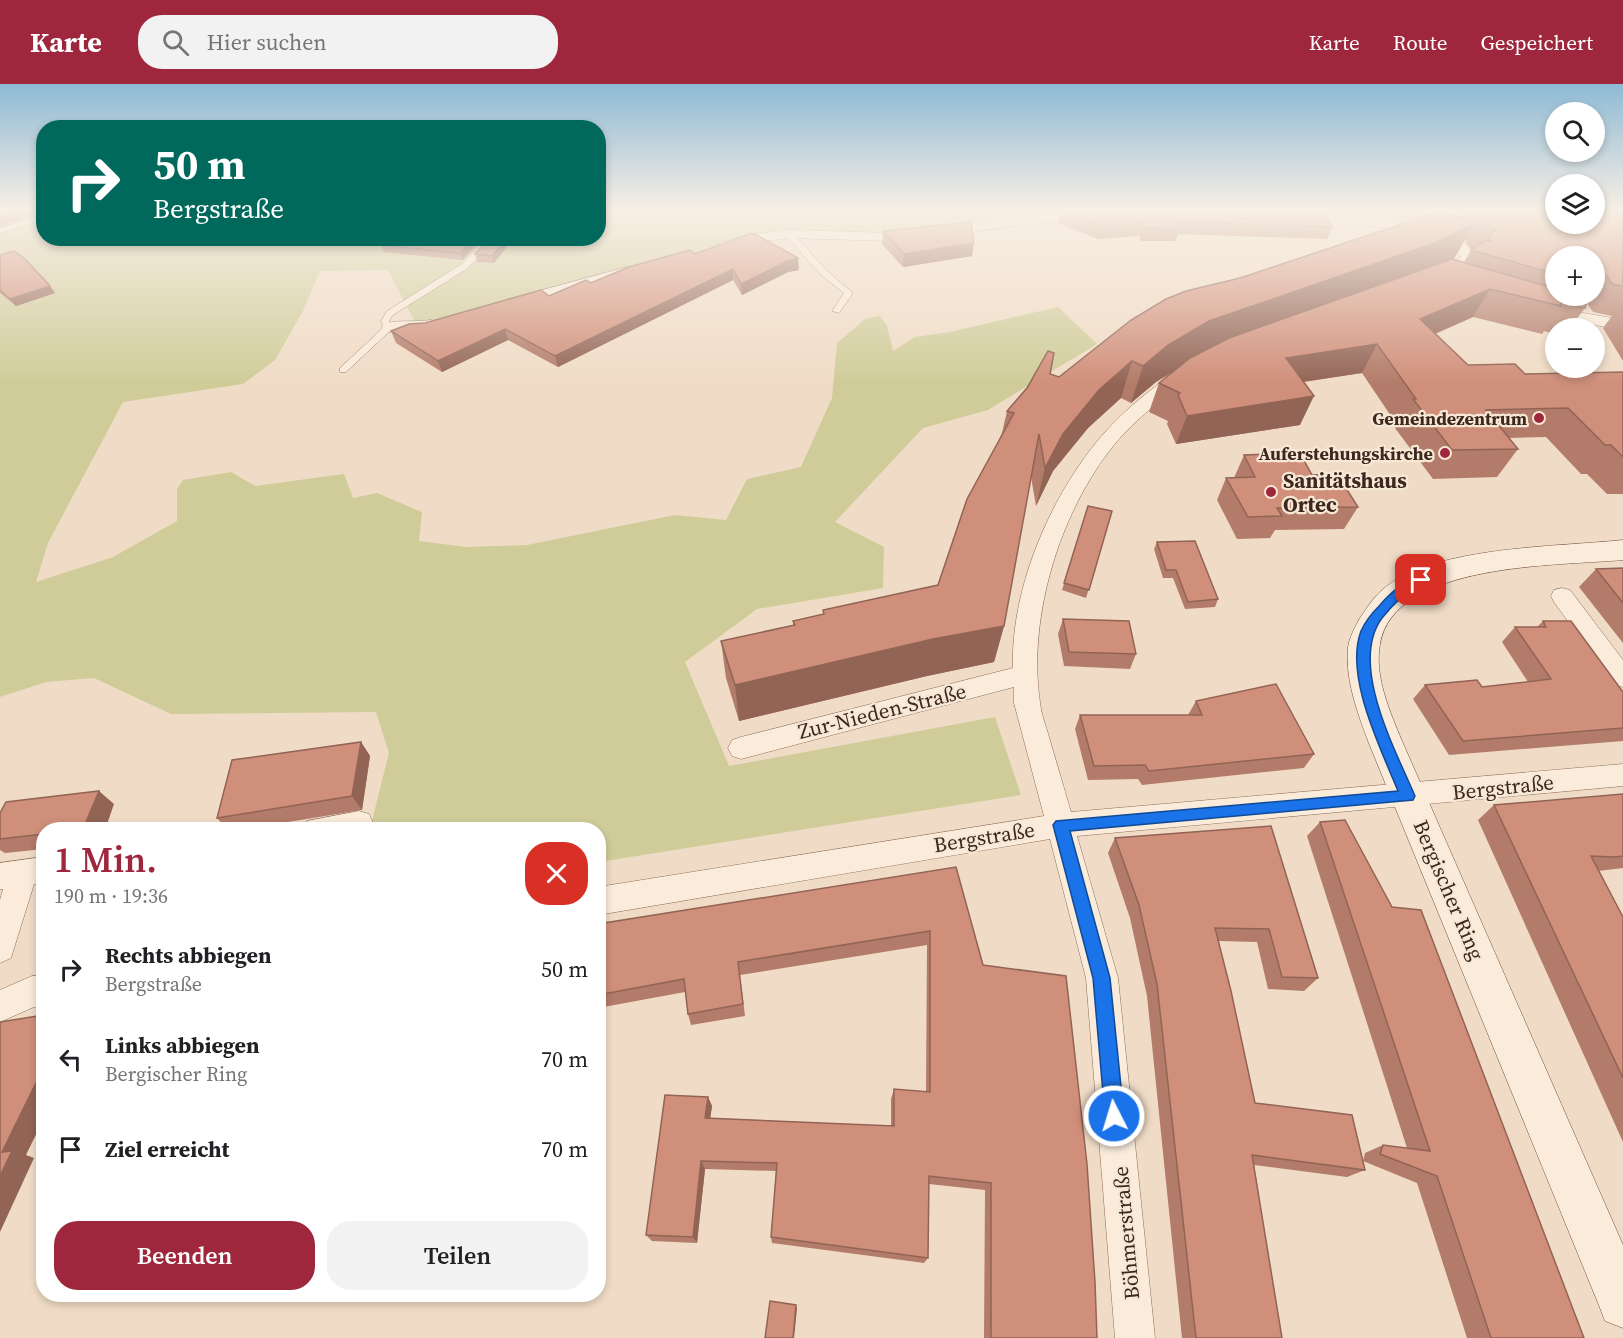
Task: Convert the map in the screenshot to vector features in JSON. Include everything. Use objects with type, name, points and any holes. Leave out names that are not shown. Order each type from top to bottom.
[{"type":"main road","name":"Bergischer Ring","points":[[1623,550],[1488,563],[1434,574],[1408,586],[1378,615],[1367,632],[1365,676],[1374,713],[1408,796],[1623,1303]]},
{"type":"street","points":[[498,307],[644,268]]},
{"type":"street","points":[[1455,268],[1432,281],[1458,285]]},
{"type":"street","points":[[1528,307],[1623,325]]},
{"type":"street","points":[[389,327],[418,328],[441,322]]},
{"type":"street","name":"Böhmerstraße","points":[[1135,1338],[1102,978],[1027,703],[1023,675],[1029,616],[1046,551],[1067,502],[1101,448],[1138,409],[1172,381],[1202,364]]},
{"type":"street","points":[[1562,596],[1623,678]]},
{"type":"street","name":"Zur-Nieden-Straße","points":[[741,748],[1023,675]]},
{"type":"street","name":"Bergstraße","points":[[606,900],[1061,825],[1408,796],[1623,775]]},
{"type":"street","points":[[0,948],[22,873]]},
{"type":"street","points":[[0,1006],[36,991]]},
{"type":"lane","points":[[343,370],[389,327],[385,321],[390,313],[463,268]]},
{"type":"lane","points":[[819,268],[849,293],[836,311]]},
{"type":"shaded area","points":[[0,268],[644,268],[418,328],[388,270],[320,271],[303,311],[275,360],[243,384],[123,402],[48,543],[36,582],[113,557],[177,521],[177,489],[183,480],[231,472],[255,486],[344,474],[353,498],[377,493],[422,512],[419,541],[467,547],[527,545],[675,515],[726,520],[747,479],[801,467],[832,398],[837,343],[865,319],[880,316],[887,326],[893,351],[915,337],[950,332],[1058,307],[1097,344],[988,410],[923,428],[835,522],[884,547],[883,588],[757,609],[685,662],[729,766],[995,717],[1021,795],[606,861],[606,822],[372,822],[389,753],[376,712],[171,714],[94,678],[46,682],[0,697]]},
{"type":"building","points":[[0,268],[33,268],[50,286],[10,299],[0,290]]},
{"type":"building","points":[[628,268],[774,268],[741,284],[733,269],[555,356],[505,329],[438,361],[391,331],[409,324],[425,323],[541,290],[549,296],[586,280],[591,283]]},
{"type":"building","points":[[1271,268],[1364,268],[1209,321],[1168,345],[1143,366],[1132,361],[1099,390],[1063,434],[1045,468],[1039,434],[1004,626],[933,639],[735,685],[721,641],[795,625],[793,621],[824,614],[823,610],[938,585],[967,499],[1014,413],[1007,411],[1027,388],[1048,351],[1054,353],[1050,374],[1059,377],[1131,320],[1166,299],[1186,291]]},
{"type":"building","points":[[1428,268],[1482,268],[1545,286],[1545,302],[1490,289],[1420,319],[1468,365],[1515,364],[1525,374],[1545,374],[1545,378],[1605,378],[1605,372],[1623,372],[1623,457],[1611,445],[1605,445],[1568,408],[1486,410],[1518,449],[1452,450],[1413,399],[1416,399],[1377,344],[1286,358],[1314,396],[1187,416],[1178,395],[1180,393],[1159,383],[1190,358],[1229,338]]},
{"type":"building","points":[[1605,268],[1623,268],[1623,286],[1612,284],[1605,274]]},
{"type":"building","points":[[1300,453],[1312,475],[1337,474],[1358,507],[1277,508],[1282,516],[1248,517],[1226,478],[1255,477],[1244,455]]},
{"type":"building","points":[[1088,506],[1112,511],[1089,590],[1064,583]]},
{"type":"building","points":[[1195,541],[1218,599],[1188,602],[1176,570],[1166,570],[1157,542]]},
{"type":"building","points":[[1623,568],[1623,603],[1596,569]]},
{"type":"building","points":[[1063,619],[1129,621],[1136,654],[1069,652]]},
{"type":"building","points":[[1543,621],[1571,621],[1623,692],[1623,728],[1463,741],[1425,685],[1477,680],[1482,687],[1551,679],[1515,627],[1546,627]]},
{"type":"building","points":[[1276,684],[1314,754],[1149,771],[1145,765],[1094,766],[1080,715],[1202,715],[1196,701]]},
{"type":"building","points":[[361,742],[352,796],[217,818],[232,760]]},
{"type":"building","points":[[99,791],[86,822],[36,822],[36,835],[0,839],[0,813],[6,802]]},
{"type":"building","points":[[1623,794],[1623,856],[1591,856],[1623,917],[1623,1078],[1494,805]]},
{"type":"building","points":[[1345,820],[1392,907],[1421,910],[1584,1338],[1491,1338],[1437,1176],[1380,1154],[1383,1145],[1430,1151],[1320,822]]},
{"type":"building","points":[[1271,826],[1318,978],[1282,977],[1269,929],[1215,928],[1255,1103],[1352,1115],[1365,1170],[1252,1155],[1282,1338],[1196,1338],[1157,984],[1139,905],[1115,838]]},
{"type":"building","points":[[956,867],[983,965],[1066,976],[1087,1164],[1097,1338],[991,1338],[991,1183],[929,1176],[928,1258],[771,1237],[777,1163],[701,1161],[693,1237],[646,1235],[665,1095],[708,1097],[705,1118],[894,1126],[894,1089],[930,1092],[930,931],[738,962],[743,1004],[688,1014],[684,979],[606,994],[606,923]]},
{"type":"building","points":[[36,1016],[36,1083],[2,1152],[12,1151],[0,1176],[0,1022]]},
{"type":"building","points":[[770,1301],[796,1305],[793,1338],[765,1338]]},
{"type":"place","name":"Gemeindezentrum","points":[[1539,418]]},
{"type":"place","name":"Auferstehungskirche","points":[[1445,453]]},
{"type":"place","name":"Sanitätshaus Ortec","points":[[1271,492]]},
{"type":"route","points":[[1114,1116],[1102,978],[1061,825],[1408,796],[1374,713],[1365,676],[1364,655],[1367,632],[1378,615],[1393,598],[1408,586],[1421,580]]}]
